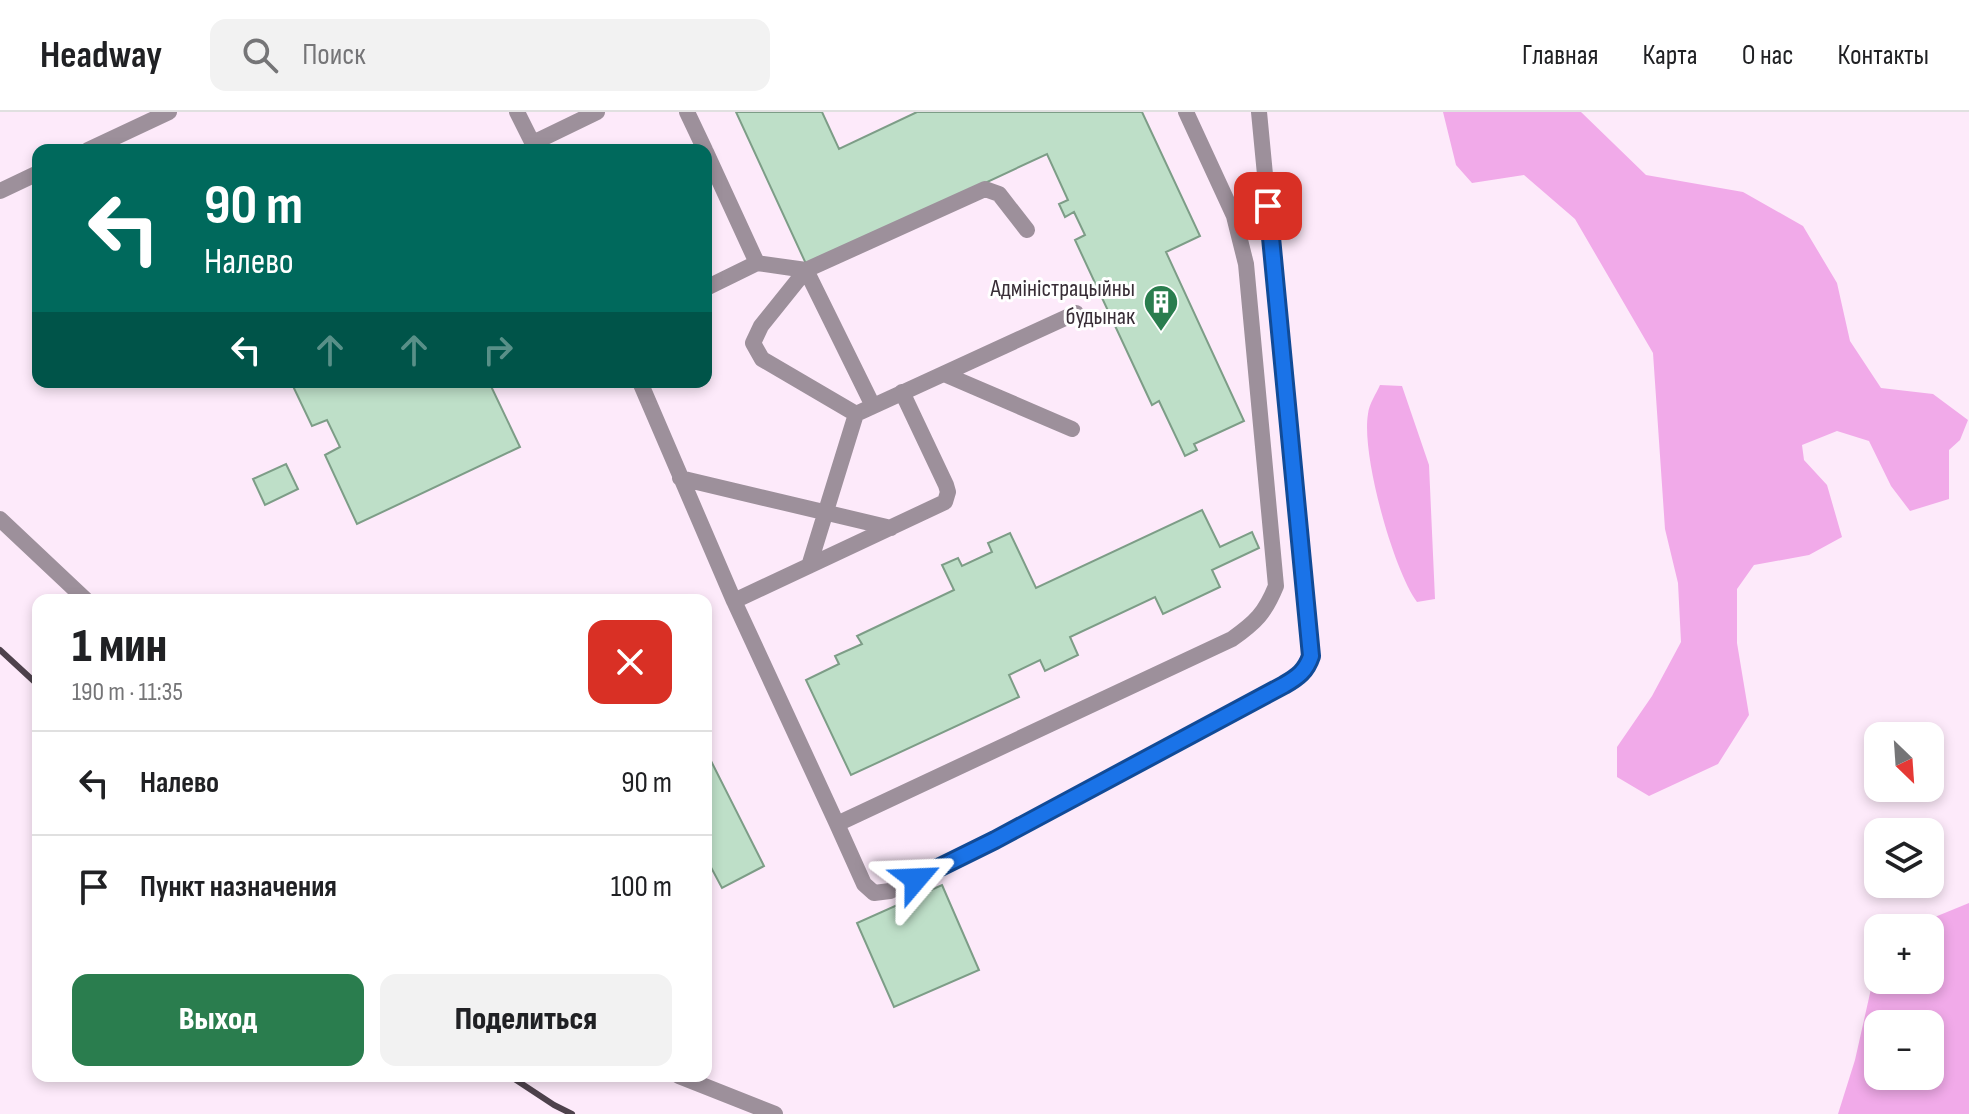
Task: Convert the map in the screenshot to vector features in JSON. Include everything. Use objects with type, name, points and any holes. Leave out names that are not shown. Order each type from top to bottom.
[{"type":"lane","points":[[101,144],[169,112]]},
{"type":"lane","points":[[517,112],[533,144]]},
{"type":"lane","points":[[538,144],[597,112]]},
{"type":"lane","points":[[687,112],[703,144]]},
{"type":"lane","points":[[837,824],[1232,639],[1256,622],[1269,603],[1276,586],[1246,264],[1234,216],[1186,112]]},
{"type":"lane","points":[[642,388],[734,601],[864,884],[874,893],[890,891],[995,840],[1229,715],[1299,676],[1307,667],[1311,656],[1310,644],[1259,112]]},
{"type":"lane","points":[[712,164],[757,263]]},
{"type":"lane","points":[[0,191],[32,176]]},
{"type":"lane","points":[[856,414],[762,359],[753,343],[761,326],[806,270],[985,189],[999,194],[1027,230]]},
{"type":"lane","points":[[712,285],[757,263],[806,270]]},
{"type":"lane","points":[[806,270],[873,406]]},
{"type":"lane","points":[[809,566],[856,414],[1076,313]]},
{"type":"lane","points":[[944,374],[1072,429]]},
{"type":"lane","points":[[734,601],[938,506],[948,498],[946,485],[902,392]]},
{"type":"lane","points":[[680,478],[891,528]]},
{"type":"lane","points":[[0,519],[80,594]]},
{"type":"lane","points":[[694,1082],[775,1114]]},
{"type":"shaded area","points":[[1443,112],[1581,112],[1646,175],[1743,192],[1803,226],[1837,283],[1850,341],[1881,388],[1933,394],[1968,420],[1960,440],[1949,450],[1949,499],[1910,511],[1891,486],[1869,441],[1837,431],[1802,445],[1804,460],[1827,485],[1842,537],[1809,555],[1754,565],[1737,589],[1737,643],[1749,715],[1718,764],[1649,796],[1617,777],[1617,747],[1652,696],[1681,642],[1678,583],[1665,529],[1653,353],[1575,219],[1524,175],[1472,183],[1456,165]]},
{"type":"shaded area","points":[[1380,385],[1402,386],[1429,465],[1435,599],[1417,602],[1398,564],[1381,511],[1367,432],[1369,410]]},
{"type":"shaded area","points":[[1969,903],[1969,1114],[1838,1114],[1864,1020],[1864,1090],[1944,1090],[1944,1010],[1866,1010],[1870,994],[1944,994],[1942,914]]},
{"type":"building","name":"Адміністрацыйны будынак","points":[[736,112],[822,112],[839,149],[917,112],[1142,112],[1200,236],[1166,252],[1244,421],[1194,444],[1197,450],[1185,456],[1159,401],[1152,405],[1075,240],[1085,235],[1074,212],[1065,217],[1059,204],[1068,200],[1047,154],[807,266]]},
{"type":"building","points":[[294,388],[492,388],[520,447],[357,524],[325,455],[340,447],[327,420],[312,426]]},
{"type":"building","points":[[286,464],[298,489],[265,505],[253,479]]},
{"type":"building","points":[[1202,510],[1220,547],[1252,532],[1259,548],[1212,570],[1220,587],[1163,614],[1155,597],[1070,637],[1078,655],[1045,671],[1040,660],[1009,675],[1019,697],[851,775],[806,680],[839,664],[835,656],[862,644],[857,636],[954,590],[942,565],[958,558],[962,566],[992,552],[988,543],[1010,533],[1036,588]]},
{"type":"building","points":[[712,763],[764,866],[722,888],[712,869]]},
{"type":"building","points":[[942,885],[979,970],[894,1007],[857,923]]},
{"type":"railway","points":[[0,650],[32,679]]},
{"type":"railway","points":[[519,1082],[572,1114]]},
{"type":"place","name":"Адміністрацыйны будынак","points":[[1161,333]]},
{"type":"route","points":[[916,879],[1284,685],[1307,667],[1311,656],[1268,206]]}]
